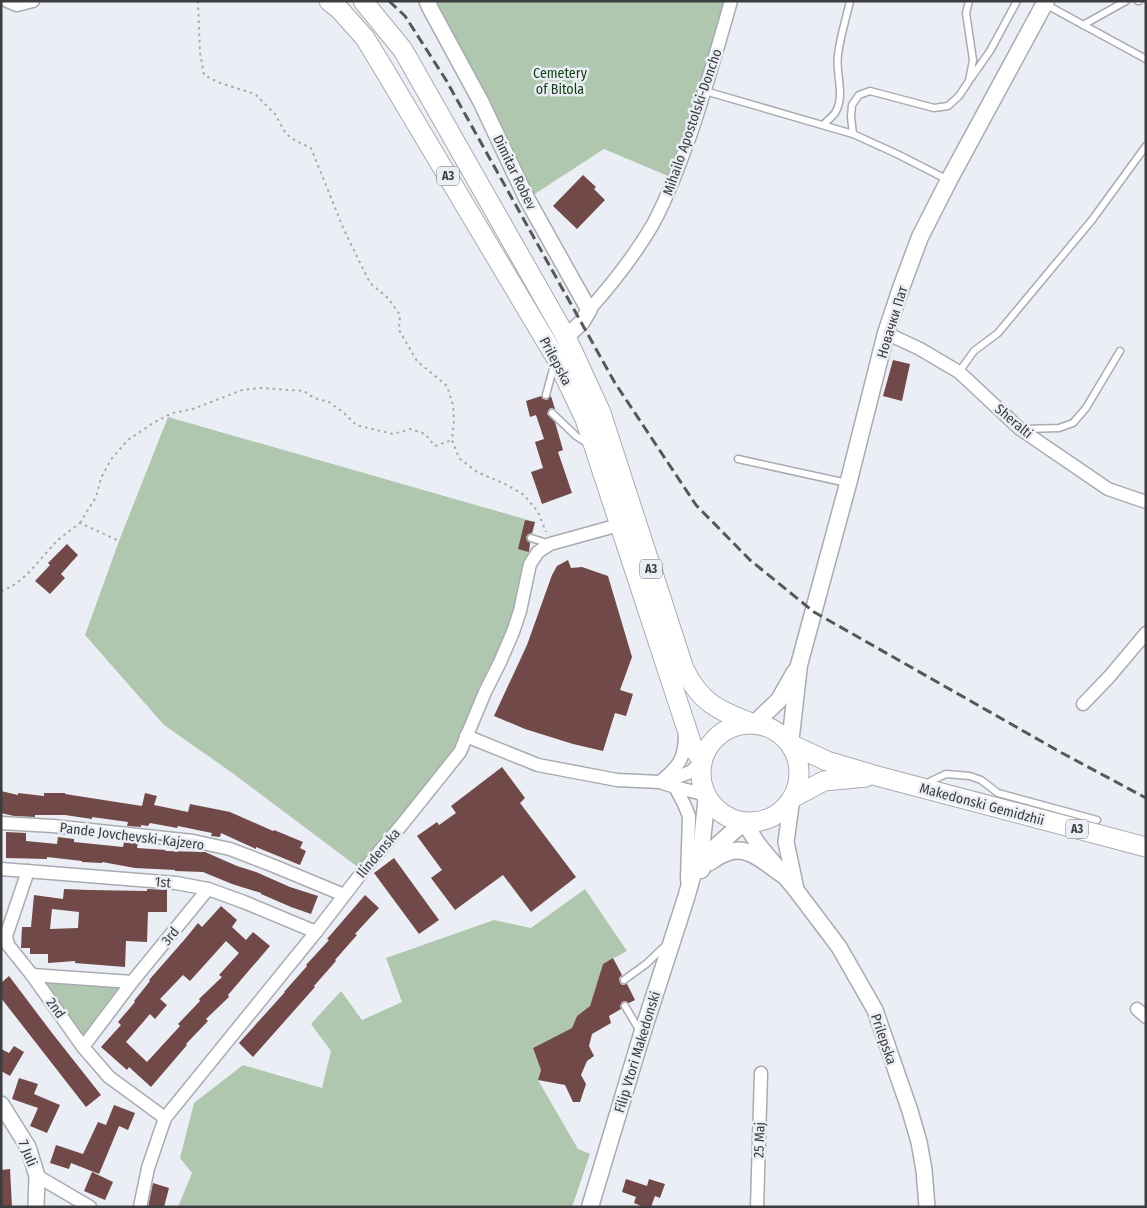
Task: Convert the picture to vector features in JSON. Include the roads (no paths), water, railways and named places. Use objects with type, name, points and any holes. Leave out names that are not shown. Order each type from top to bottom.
[{"type":"main road","name":"Prilepska","points":[[329,1],[340,10],[365,38],[556,358],[586,419],[693,748],[702,760]]},
{"type":"main road","name":"Prilepska","points":[[363,1],[402,50],[566,337],[601,413],[684,669],[690,681],[707,702],[722,711],[754,724]]},
{"type":"main road","name":"Новачки Пат","points":[[799,665],[848,484],[886,333],[920,237],[1045,2]]},
{"type":"main road","points":[[754,724],[779,700],[799,665]]},
{"type":"main road","points":[[790,744],[799,665]]},
{"type":"main road","points":[[722,711],[750,712],[770,709]]},
{"type":"main road","points":[[793,719],[805,744],[818,756]]},
{"type":"main road","name":"A3","points":[[741,724],[754,724],[768,727],[781,734],[790,744],[797,757],[800,771],[798,785],[792,798],[783,809],[772,817],[744,822],[729,817],[716,808],[702,785],[701,772],[702,760],[716,737],[728,729],[741,724]]},
{"type":"main road","name":"A3","points":[[790,744],[826,761],[877,776]]},
{"type":"main road","name":"A3","points":[[792,798],[824,781],[877,776]]},
{"type":"main road","name":"Makedonski Gemidzhii","points":[[877,776],[923,788],[1010,804],[1146,847]]},
{"type":"main road","points":[[686,898],[702,841],[707,795]]},
{"type":"main road","points":[[686,898],[711,851],[744,822]]},
{"type":"main road","points":[[702,868],[728,851],[739,850],[750,852],[783,875]]},
{"type":"main road","name":"Filip Vtori Makedonski","points":[[590,1207],[642,1034],[686,898]]},
{"type":"street","points":[[6,1],[17,5],[33,1]]},
{"type":"street","name":"Dimitar Robev","points":[[427,1],[481,102],[527,199],[589,310]]},
{"type":"street","name":"Mihailo Apostolski-Doncho","points":[[589,310],[636,251],[653,224],[675,179],[706,91],[731,1]]},
{"type":"street","points":[[566,337],[582,322],[589,310]]},
{"type":"street","name":"Sheralti","points":[[886,333],[920,349],[959,372],[1020,429],[1108,489],[1146,502]]},
{"type":"street","name":"Ilindenska","points":[[140,1207],[148,1168],[166,1118],[460,752],[513,632],[530,564],[538,552],[550,544],[619,525]]},
{"type":"street","points":[[1083,704],[1146,632]]},
{"type":"street","points":[[660,782],[680,763],[685,746],[685,724]]},
{"type":"street","points":[[466,736],[538,765],[617,780],[660,782],[707,795]]},
{"type":"street","points":[[660,782],[691,772],[702,760]]},
{"type":"street","points":[[675,787],[688,816],[686,898]]},
{"type":"street","name":"Prilepska","points":[[792,798],[786,842],[796,890]]},
{"type":"street","name":"Prilepska","points":[[744,822],[758,844],[840,947],[875,1010],[919,1142],[924,1170],[927,1207]]},
{"type":"street","name":"Pande Jovchevski-Kajzero","points":[[1,823],[53,826],[193,841],[230,850],[344,895]]},
{"type":"street","name":"1st","points":[[1,869],[176,882],[208,889],[316,932]]},
{"type":"street","name":"2nd","points":[[28,871],[6,936],[8,945],[32,974],[83,1046],[109,1077],[166,1118]]},
{"type":"street","name":"3rd","points":[[83,1046],[132,982],[208,889]]},
{"type":"street","points":[[32,974],[132,982]]},
{"type":"street","name":"25 Maj","points":[[757,1207],[761,1073]]},
{"type":"street","name":"7 Juli","points":[[1,1104],[28,1147],[37,1176],[36,1207]]},
{"type":"street","points":[[37,1176],[90,1207]]},
{"type":"lane","points":[[824,124],[835,113],[840,99],[836,69],[837,56],[850,1]]},
{"type":"lane","points":[[969,1],[966,13],[973,60],[969,81]]},
{"type":"lane","points":[[853,134],[850,117],[852,105],[859,95],[870,91],[934,108],[948,106],[959,96],[990,51],[1017,1]]},
{"type":"lane","points":[[1083,25],[1126,1]]},
{"type":"lane","points":[[1045,2],[1146,59]]},
{"type":"lane","points":[[706,91],[853,134],[949,180]]},
{"type":"lane","points":[[959,372],[974,351],[998,333],[1011,318],[1092,220],[1146,146]]},
{"type":"lane","points":[[1020,429],[1059,428],[1074,422],[1086,408],[1120,351]]},
{"type":"lane","points":[[546,395],[556,358]]},
{"type":"lane","points":[[552,414],[576,436],[596,448]]},
{"type":"lane","points":[[738,460],[848,484]]},
{"type":"lane","points":[[532,538],[550,544]]},
{"type":"lane","points":[[1010,804],[1097,820]]},
{"type":"lane","points":[[624,980],[646,964],[672,940]]},
{"type":"lane","points":[[625,1006],[642,1034]]},
{"type":"railway","points":[[389,1],[405,16],[446,80],[615,383],[696,505],[750,560],[814,612],[1062,753],[1146,798]]},
{"type":"park label","name":"Cemetery of Bitola","points":[[560,82]]}]
